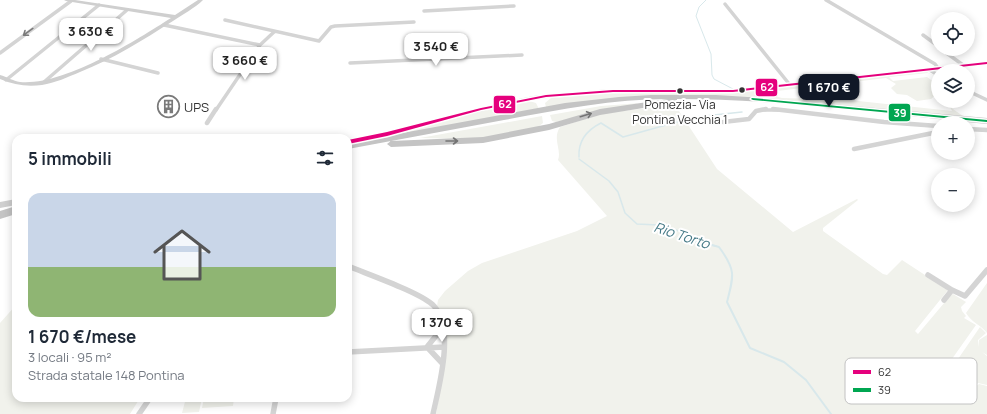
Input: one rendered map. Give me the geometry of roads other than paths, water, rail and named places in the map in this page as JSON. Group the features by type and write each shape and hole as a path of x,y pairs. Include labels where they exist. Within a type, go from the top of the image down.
{"highway":[{"path":"352,145 538,112 620,100 673,96 734,100 987,124"},
{"path":"620,100 734,100"},
{"path":"372,146 414,142 483,140 549,127 600,112 682,100"},
{"path":"745,101 987,121"},
{"path":"352,149 538,112"},
{"path":"0,209 12,207"},
{"path":"0,214 12,211"}],"street":[{"path":"0,77 22,84 44,82 67,76 164,25 200,0"},
{"path":"826,0 935,64"},
{"path":"0,53 72,1 176,17"},
{"path":"725,4 790,85"},
{"path":"6,80 99,5"},
{"path":"424,12 514,6"},
{"path":"44,82 127,10"},
{"path":"225,20 274,32 320,40 331,27 335,26 414,22"},
{"path":"164,25 260,45"},
{"path":"207,122 260,45 274,32"},
{"path":"923,35 931,41"},
{"path":"350,63 522,55"},
{"path":"951,56 962,64"},
{"path":"101,59 158,73"},
{"path":"975,64 987,63"},
{"path":"352,141 387,134 481,109 539,97 613,91 726,91 931,69"},
{"path":"975,94 987,100"},
{"path":"723,122 749,119 756,111 769,109 884,122 931,125"},
{"path":"975,129 987,130"},
{"path":"854,149 931,133"},
{"path":"0,205 12,203"},
{"path":"352,268 430,303 437,310 443,327 444,347 433,414"},
{"path":"928,274 952,290 965,296 987,270"},
{"path":"944,300 952,290"},
{"path":"427,348 443,327"},
{"path":"352,352 444,347"},
{"path":"427,348 442,363"},
{"path":"139,414 147,402"},
{"path":"273,414 275,402"}],"waterway":[{"name":"Rio Torto","path":"706,0 699,7 696,16 711,54 712,75 714,79 733,89"},
{"name":"Rio Torto","path":"579,157 580,146 584,137 601,123 623,137 695,117 742,112"},
{"name":"Rio Torto","path":"579,159 609,181 618,192 625,213 637,224 658,225 679,231 692,241 714,246"},
{"name":"Rio Torto","path":"714,246 719,247 731,267 732,279 727,302 750,348 784,362 806,380 831,414"}],"place":[{"name":"Pomezia- Via Pontina Vecchia 1","path":"680,91"},
{"name":"UPS","path":"168,107"}]}
